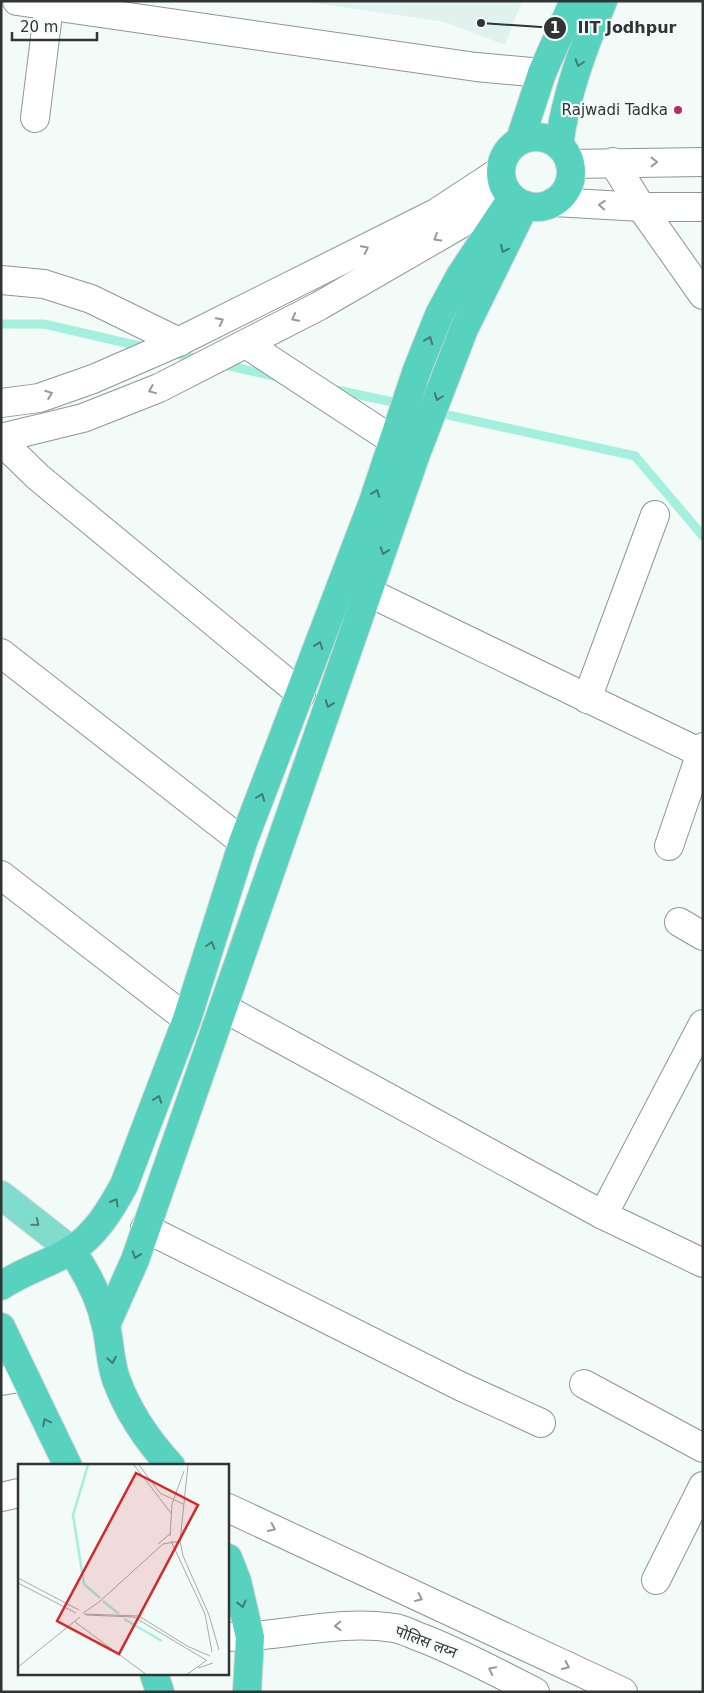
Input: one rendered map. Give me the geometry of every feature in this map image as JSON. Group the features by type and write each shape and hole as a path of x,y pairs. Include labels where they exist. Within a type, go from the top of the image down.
{"highway":[{"path":"520,140 542,74 574,1"},
{"path":"510,191 540,207 554,202 567,186 570,179 564,154 564,109 582,51 603,1"},
{"path":"106,1324 135,1260 283,834 370,593 416,454 464,329 510,191 503,159 510,148 520,140 533,137 547,138 564,154"},
{"path":"1,1286 32,1268 71,1250 101,1222 112,1208 124,1185 187,1019 243,842 301,694 394,441 417,370 439,315 510,191"},
{"path":"71,1250 95,1290 106,1324 115,1377 131,1414 151,1444 169,1464"},
{"path":"2,1331 13,1379 67,1464"},
{"path":"229,1561 237,1581 239,1637 247,1692"},
{"path":"155,1676 160,1692"}],"main road":[{"path":"1,1195 71,1250"}],"street":[{"path":"17,1 476,67 542,74"},
{"path":"35,118 49,6"},
{"path":"564,154 613,162 703,162"},
{"path":"613,162 641,207 703,295"},
{"path":"1,403 39,398 93,379 178,343 436,213 510,191"},
{"path":"1,440 83,418 158,388 319,306 460,226 510,191"},
{"path":"554,202 641,207 703,207"},
{"path":"1,280 44,284 91,299 178,343"},
{"path":"236,349 394,441"},
{"path":"1,440 38,476 301,694"},
{"path":"587,699 655,515"},
{"path":"370,593 587,699 702,751 669,846"},
{"path":"1,653 243,842"},
{"path":"1,876 187,1019"},
{"path":"679,922 703,936"},
{"path":"224,1008 603,1215 703,1263"},
{"path":"603,1215 703,1024"},
{"path":"145,1228 460,1386 540,1423"},
{"path":"584,1384 703,1448"},
{"path":"656,1580 703,1486"},
{"path":"1,1497 18,1492"},
{"path":"229,1508 623,1692"},
{"name":"पोलिस लय्न","path":"239,1637 325,1627 360,1625 395,1628 449,1649 535,1692"}],"shaded area":[{"path":"301,1 522,1 505,45 445,22"}],"waterway":[{"path":"1,324 44,324 148,348"},
{"path":"171,353 200,359"},
{"path":"220,364 278,377"},
{"path":"332,389 402,404"},
{"path":"434,412 635,456 703,536"}],"place":[{"name":"IIT Jodhpur","path":"481,23"},
{"name":"Rajwadi Tadka","path":"678,110"}]}
